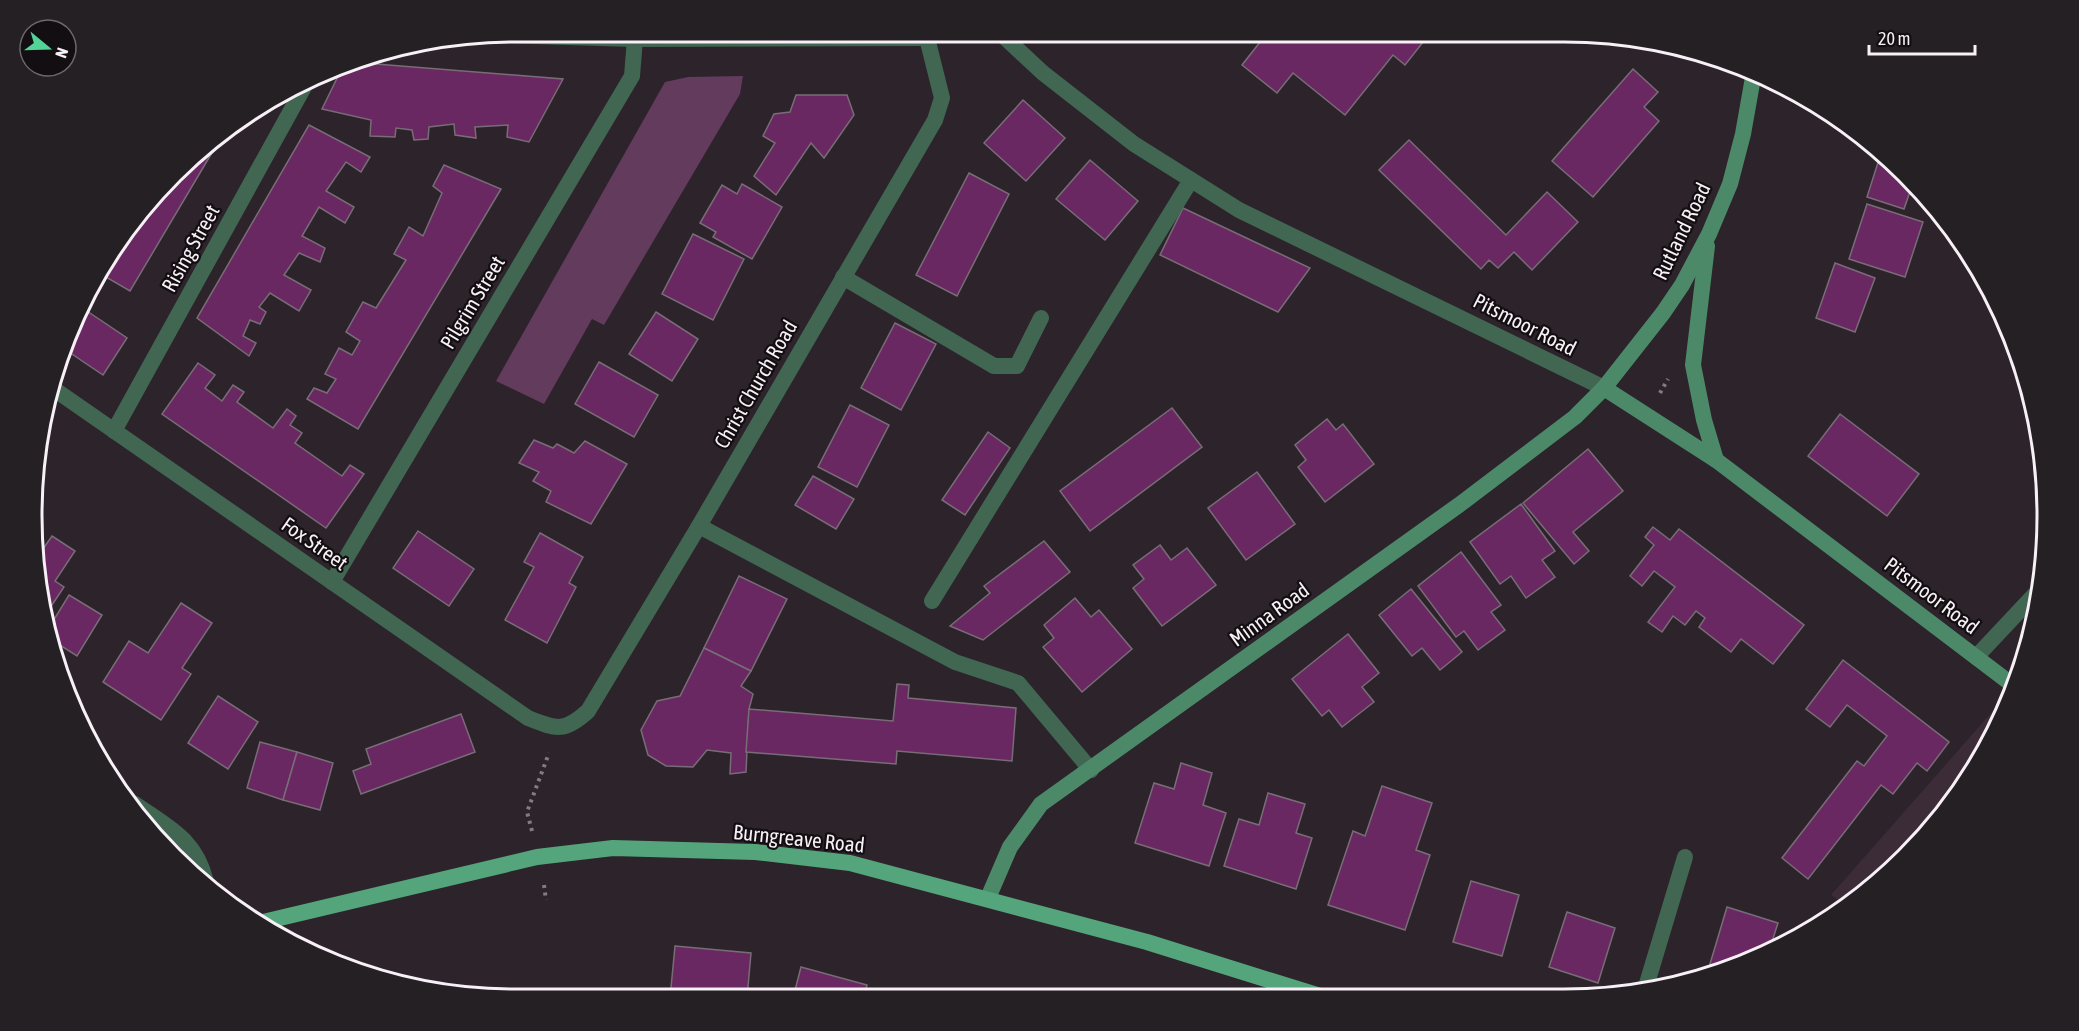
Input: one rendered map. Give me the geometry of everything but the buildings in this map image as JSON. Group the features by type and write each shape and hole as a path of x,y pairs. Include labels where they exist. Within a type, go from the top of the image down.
{"main road":[{"name":"Rutland Road","path":"1604,388 1657,322 1682,285 1709,234 1730,184 1743,134 1752,81"},
{"path":"1709,234 1693,365 1704,420 1716,460"},
{"name":"Pitsmoor Road","path":"1604,388 1716,460 2007,681"},
{"name":"Minna Road","path":"988,898 1010,847 1041,804 1536,448 1575,417 1604,388"},
{"name":"Burngreave Road","path":"270,920 516,860 613,849 754,852 850,863 1147,942 1298,989"}],"street":[{"name":"Pilgrim Street","path":"332,582 632,76 635,42"},
{"name":"Christ Church Road","path":"558,729 574,725 588,711 699,526 935,120 942,98 933,42"},
{"name":"Pitsmoor Road","path":"1010,42 1043,73 1134,144 1239,210 1604,388"},
{"name":"Rising Street","path":"114,431 300,94"},
{"path":"932,601 1191,180"},
{"path":"843,277 994,366 1017,366 1041,318"},
{"name":"Fox Street","path":"58,392 528,718 558,729"},
{"path":"699,526 955,662 1018,682 1091,770"},
{"path":"1976,657 2029,600"},
{"path":"147,812 183,837 195,850 202,870"},
{"path":"1648,981 1685,857"}],"path":[{"path":"1645,414 1669,375"},
{"path":"532,832 527,812 558,729"},
{"path":"543,885 546,900"}],"shaded area":[{"path":"743,76 740,94 604,325 592,319 544,404 496,381 665,82 688,77"},
{"path":"1996,707 1974,752 1957,779 1919,828 1876,871 1852,891 1839,900 1831,895"}]}
